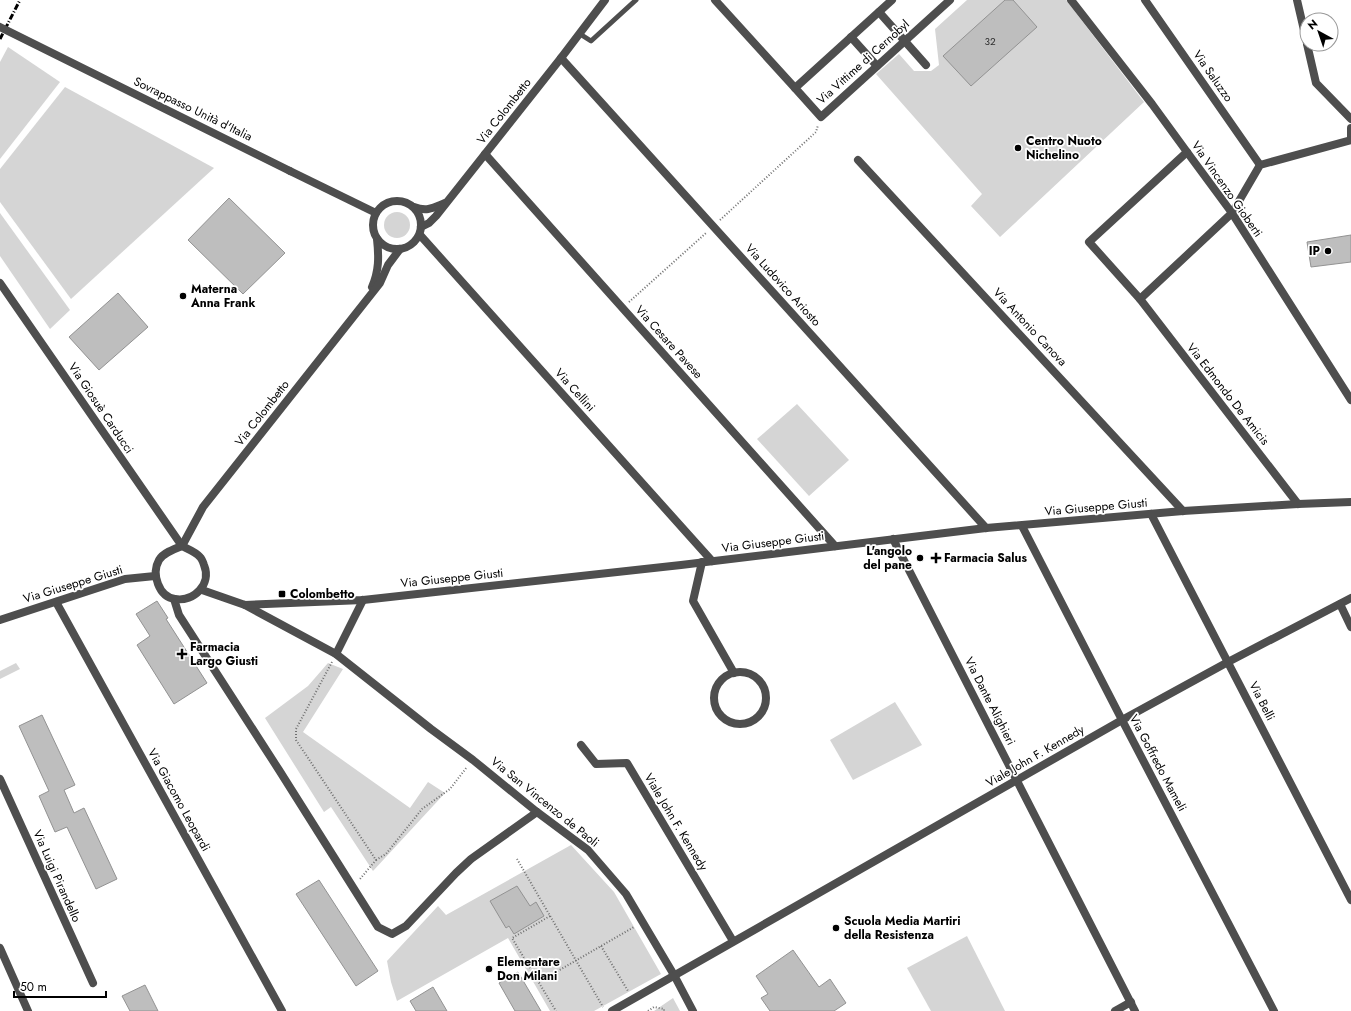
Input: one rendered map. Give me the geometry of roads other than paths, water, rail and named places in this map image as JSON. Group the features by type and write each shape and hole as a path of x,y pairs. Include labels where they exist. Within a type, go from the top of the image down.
{"street":[{"name":"Via Colombetto","path":"182,546 203,507 380,283 388,265 400,249 412,245 420,231 446,203 580,34 605,0"},
{"name":"Via Vittime di Cernobyl","path":"715,0 821,117 950,0"},
{"path":"795,88 892,0"},
{"name":"Via Vincenzo Gioberti","path":"1071,0 1152,104 1232,213 1351,400"},
{"name":"Via Saluzzo","path":"1145,0 1260,165"},
{"path":"1298,0 1301,12"},
{"path":"878,12 926,65"},
{"name":"Sovrappasso Unità d'Italia","path":"0,28 376,213"},
{"path":"851,37 877,66"},
{"path":"1309,52 1316,83 1351,119"},
{"name":"Via Ludovico Ariosto","path":"561,58 986,528"},
{"path":"1140,300 1232,213 1260,165 1351,139 1351,128"},
{"name":"Via Edmondo De Amicis","path":"1187,152 1089,242 1140,300 1298,504"},
{"name":"Via Cesare Pavese","path":"485,154 835,546"},
{"name":"Via Antonio Canova","path":"858,160 1183,511"},
{"path":"376,213 390,201 403,201 423,210 446,203"},
{"path":"414,207 421,220 420,231"},
{"name":"Via Colombetto","path":"367,299 376,278 379,260 377,240 374,235 372,224 376,213"},
{"name":"Via Cellini","path":"420,231 712,561"},
{"path":"377,240 390,248 400,249"},
{"name":"Via Giosuè Carducci","path":"0,283 182,546"},
{"name":"Via Giuseppe Giusti","path":"202,590 245,605 363,600 712,561 986,528 1183,511 1351,502"},
{"name":"Via Belli","path":"1151,514 1351,900"},
{"name":"Via Goffredo Mameli","path":"1022,526 1274,1011"},
{"name":"Via Dante Alighieri","path":"893,539 1135,1011"},
{"path":"182,546 201,557 207,571 202,590 189,599 174,599 160,591 155,576 159,560 171,550 182,546"},
{"path":"702,562 693,601 734,673"},
{"name":"Via Giuseppe Giusti","path":"0,620 125,579 155,576"},
{"name":"Viale John F. Kennedy","path":"612,1011 1122,720 1228,662 1351,598"},
{"path":"174,599 178,615 279,770 378,927 392,934 406,926 471,859 537,812"},
{"path":"336,654 363,600"},
{"name":"Via Giacomo Leopardi","path":"56,602 282,1011"},
{"path":"1340,604 1351,627"},
{"name":"Via San Vincenzo de Paoli","path":"245,605 336,654 473,760 537,812 588,850 626,894 674,975 693,1011"},
{"path":"742,672 750,674 760,682 766,692 766,701 763,712 757,718 749,722 738,724 728,721 721,715 716,705 715,696 718,686 724,679 734,673 742,672"},
{"name":"Viale John F. Kennedy","path":"581,745 596,764 627,763 733,941"},
{"name":"Via Luigi Pirandello","path":"0,779 93,983"},
{"path":"0,948 28,1011"},
{"path":"1115,1011 1131,1002"}],"lane":[{"path":"580,34 591,41 636,0"}],"railway":[{"path":"0,39 20,0"}],"place":[{"name":"Centro Nuoto Nichelino","path":"1018,148"},
{"name":"IP","path":"1328,251"},
{"name":"Materna Anna Frank","path":"183,296"},
{"name":"L'angolo del pane","path":"920,558"},
{"name":"Farmacia Salus","path":"936,558"},
{"name":"Colombetto","path":"282,594"},
{"name":"Farmacia Largo Giusti","path":"182,654"},
{"name":"Scuola Media Martiri della Resistenza","path":"836,928"},
{"name":"Elementare Don Milani","path":"489,969"}]}
